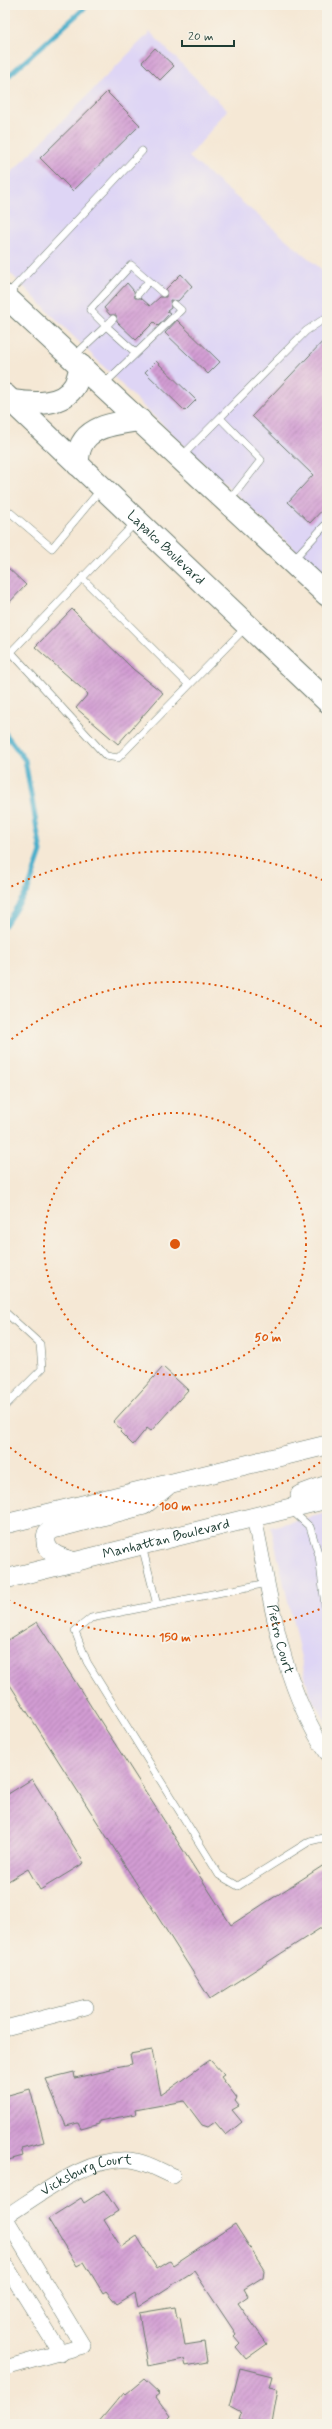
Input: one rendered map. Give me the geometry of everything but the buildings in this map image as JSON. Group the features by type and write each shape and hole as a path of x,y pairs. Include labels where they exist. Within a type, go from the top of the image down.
{"main road":[{"path":"5,296 292,562 326,590"},
{"path":"7,402 39,404 65,396 75,384 77,362"},
{"name":"Lapalco Boulevard","path":"7,402 78,465 327,701"},
{"path":"78,465 77,451 81,442 92,433 108,424 140,420"}],"street":[{"path":"5,1524 327,1445"},
{"path":"76,1562 59,1557 52,1553 47,1547 45,1540 47,1533 53,1529 144,1505 170,1483"},
{"path":"288,1508 302,1492 327,1485"},
{"name":"Manhattan Boulevard","path":"5,1579 327,1499"},
{"name":"Pietro Court","path":"254,1518 282,1651 291,1680 301,1707 327,1753"},
{"path":"5,2028 86,2007"},
{"name":"Vicksburg Court","path":"5,2217 81,2169 112,2161 136,2160 173,2176"},
{"path":"5,2217 83,2346 61,2354 5,2368"},
{"path":"5,2264 61,2354"}],"lane":[{"path":"5,296 142,151"},
{"path":"136,353 90,310 131,265 163,294"},
{"path":"138,294 149,281"},
{"path":"102,386 181,310 174,304"},
{"path":"180,458 306,331 327,317"},
{"path":"77,362 113,319"},
{"path":"220,418 261,460 228,502"},
{"path":"5,508 52,548 101,488"},
{"path":"137,521 11,652 106,756 118,758 247,625"},
{"path":"292,562 327,523"},
{"path":"82,578 189,685"},
{"path":"5,1312 40,1344 42,1369 5,1406"},
{"path":"288,1508 310,1527 319,1556 327,1622"},
{"path":"142,1546 157,1605"},
{"path":"319,1556 327,1554"},
{"path":"268,1583 92,1618 75,1631 87,1662 219,1874 238,1886 310,1841 327,1837"}],"shaded area":[{"path":"150,32 227,110 189,157 327,274 327,580 144,407 5,268 5,179"},
{"path":"327,1513 327,1723 309,1693 271,1527"}],"waterway":[{"path":"5,79 88,5"},
{"path":"5,733 25,760 41,852 28,890 5,925"}]}
